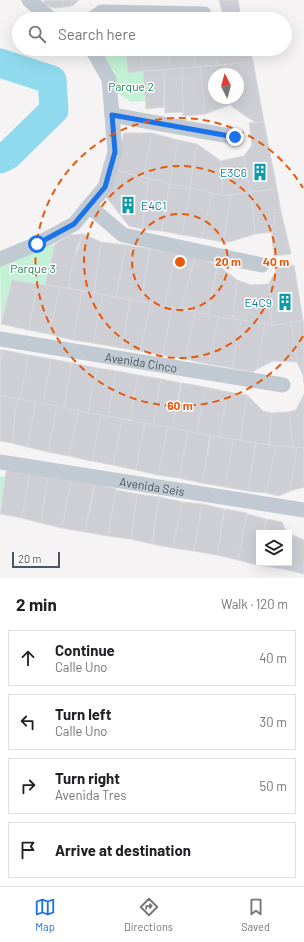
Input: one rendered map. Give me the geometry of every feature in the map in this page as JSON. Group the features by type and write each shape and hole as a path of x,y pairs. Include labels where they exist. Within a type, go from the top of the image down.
{"street":[{"path":"29,0 43,12"},
{"path":"0,259 37,244 74,224 105,187 115,152 109,79 96,56"},
{"path":"112,115 235,137"},
{"path":"89,206 123,235 262,265"},
{"name":"Avenida Cinco","path":"0,339 283,385"},
{"name":"Avenida Seis","path":"0,462 304,510"}],"green space":[{"name":"Parque 2","path":"103,56 127,56 128,73 143,71 145,101 131,102 119,94 115,72"},
{"name":"Parque 3","path":"55,244 45,285 12,281 1,324 0,266"},
{"path":"0,476 5,477 0,508"}],"building":[{"path":"44,0 72,0 72,6 55,8 44,5"},
{"path":"72,0 79,0 72,6"},
{"path":"219,0 238,0 240,12 222,12"},
{"path":"127,56 142,56 143,71 128,73"},
{"path":"142,56 169,56 170,69 143,71"},
{"path":"169,56 194,56 196,67 170,69"},
{"path":"194,56 216,56 217,65 196,67"},
{"path":"216,56 251,56 253,61 217,65"},
{"path":"253,61 264,122 256,123 230,105 244,104 244,68 225,68 225,65"},
{"path":"225,65 225,68 208,68 208,104 230,105 205,114 200,67"},
{"path":"200,67 205,114 183,116 182,68"},
{"path":"182,68 183,112 165,113 164,70"},
{"path":"164,70 164,107 146,109 143,71"},
{"name":"E3C6","path":"264,122 277,189 250,192 244,156 252,145 249,123"},
{"path":"124,133 152,133 143,177 114,170"},
{"path":"152,133 178,140 170,184 143,177"},
{"path":"178,140 197,144 190,188 170,184"},
{"path":"197,144 221,161 223,196 190,188"},
{"path":"244,156 250,192 223,196 221,161"},
{"name":"E4C1","path":"114,170 149,179 142,229 129,226 106,197"},
{"path":"149,179 170,184 162,231 142,229"},
{"path":"170,184 190,188 182,235 162,231"},
{"path":"190,188 212,193 202,238 182,235"},
{"path":"277,189 281,212 274,213 275,225 271,225 272,232 255,234 251,192"},
{"path":"251,192 255,234 229,242 223,242 231,195"},
{"path":"212,193 223,196 231,195 223,242 202,238"},
{"path":"281,212 291,254 274,256 271,225 275,225 274,213"},
{"path":"83,234 77,247 69,288 45,285 55,244 70,235"},
{"path":"83,234 101,242 94,293 69,288 71,270"},
{"path":"101,242 126,245 116,297 94,293"},
{"path":"126,245 150,249 141,302 116,297"},
{"path":"150,249 175,254 165,306 141,301"},
{"path":"175,254 195,257 181,309 165,306"},
{"path":"195,257 217,265 208,315 181,309"},
{"path":"218,265 237,280 233,319 208,315"},
{"name":"E4C9","path":"294,265 303,320 272,326 269,283 278,267"},
{"path":"12,280 37,284 29,330 1,324"},
{"path":"237,280 251,285 269,284 272,326 233,319"},
{"path":"37,284 60,287 49,334 29,330"},
{"path":"60,287 82,291 73,340 49,334"},
{"path":"82,291 103,295 93,343 73,340"},
{"path":"103,295 130,300 122,348 93,343"},
{"path":"130,300 151,303 140,351 122,348"},
{"path":"151,303 172,307 163,355 140,351"},
{"path":"172,307 195,312 185,359 163,355"},
{"path":"195,312 219,317 208,364 185,359"},
{"path":"219,317 241,320 232,368 208,364"},
{"path":"241,320 265,324 257,369 253,372 232,368"},
{"path":"303,320 304,383 303,375 297,362 291,322"},
{"path":"291,322 297,362 273,361 257,369 265,324 272,326"},
{"path":"0,350 3,350 0,365"},
{"path":"3,350 29,355 20,399 0,395 0,365"},
{"path":"29,355 51,359 43,404 20,399"},
{"path":"51,359 72,363 64,408 43,404"},
{"path":"72,363 97,368 88,413 64,408"},
{"path":"97,368 116,371 108,416 88,413"},
{"path":"116,371 138,375 130,420 108,416"},
{"path":"138,375 161,379 153,425 130,420"},
{"path":"161,379 181,383 172,428 153,425"},
{"path":"182,383 205,387 197,433 172,428"},
{"path":"205,387 228,392 219,437 197,433"},
{"path":"228,392 247,395 240,440 219,437"},
{"path":"304,394 304,447 293,448 289,412 296,410"},
{"path":"0,395 17,399 12,443 0,441"},
{"path":"247,395 263,411 272,413 269,445 240,440"},
{"path":"17,399 36,402 27,447 12,443"},
{"path":"36,402 57,406 48,452 27,447"},
{"path":"57,406 79,411 69,456 48,452"},
{"path":"79,411 101,415 92,461 69,456"},
{"path":"289,412 293,448 269,446 272,413"},
{"path":"101,415 122,419 113,465 92,461"},
{"path":"122,419 145,423 136,470 113,465"},
{"path":"145,423 168,427 158,475 136,470"},
{"path":"168,427 188,431 179,478 158,475"},
{"path":"188,431 210,436 202,483 179,478"},
{"path":"211,436 233,439 226,487 202,483"},
{"path":"233,439 256,443 248,491 226,487"},
{"path":"256,443 276,446 266,493 248,491"},
{"path":"276,446 297,448 290,491 279,496 266,493"},
{"path":"304,447 304,487 290,491 297,448"},
{"path":"14,469 30,472 22,518 0,514 6,471"},
{"path":"30,472 48,475 41,523 22,518"},
{"path":"48,475 71,480 62,528 41,523"},
{"path":"71,480 94,484 85,532 62,528"},
{"path":"95,484 116,489 108,536 85,532"},
{"path":"116,490 137,494 131,539 108,536"},
{"path":"137,494 159,497 152,544 131,539"},
{"path":"159,497 182,502 173,548 152,544"},
{"path":"182,502 202,504 194,551 173,548"},
{"path":"202,504 224,509 217,555 194,551"},
{"path":"225,509 247,513 238,560 217,555"},
{"path":"247,514 266,519 264,530 256,530 256,565 238,560"},
{"path":"267,519 282,522 286,530 265,530"},
{"path":"293,535 304,540 304,574 283,569 284,566 292,566"},
{"path":"264,566 284,566 283,569"}],"waterway":[{"path":"0,63 52,80 54,110 8,155 0,159"}],"place":[{"name":"E3C6","path":"260,172"},
{"name":"E4C1","path":"128,205"},
{"name":"E4C9","path":"285,302"}],"route":[{"path":"37,244 74,224 105,187 115,152 112,115 235,137"}]}
